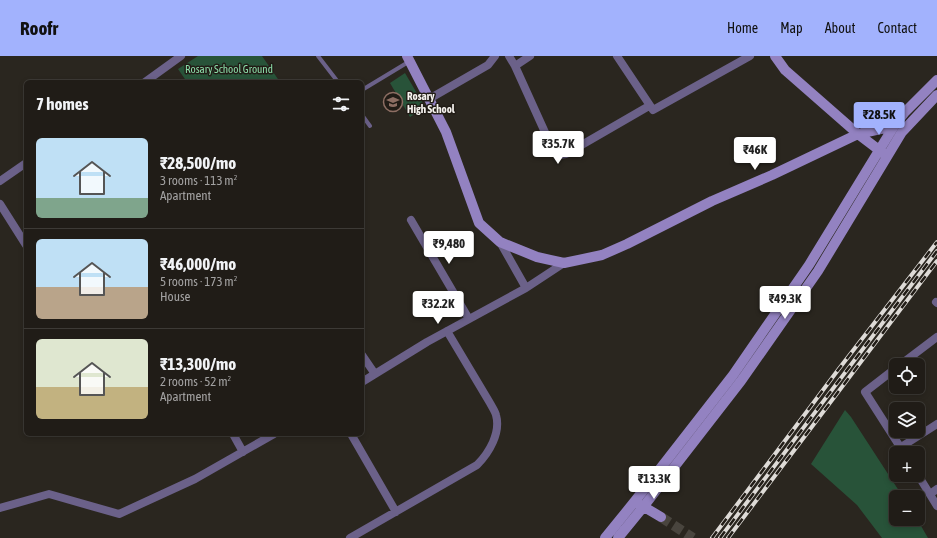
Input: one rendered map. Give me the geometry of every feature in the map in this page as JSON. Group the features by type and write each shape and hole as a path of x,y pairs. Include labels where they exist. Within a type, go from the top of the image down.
{"street":[{"path":"148,80 181,56"},
{"path":"429,99 488,65 495,56"},
{"path":"509,56 553,150 559,156 566,154 649,106"},
{"path":"515,66 530,56"},
{"path":"617,56 653,110 750,56"},
{"path":"775,56 785,70 858,134 883,153"},
{"path":"409,58 446,132 479,223 500,242 526,288"},
{"path":"883,153 894,126 905,112 937,80"},
{"path":"618,538 640,504 733,375 804,272 883,153 937,95"},
{"path":"364,381 446,331 526,288 564,263 602,255 712,201 772,175 858,134 894,126"},
{"path":"0,181 24,164"},
{"path":"0,204 24,242"},
{"path":"412,220 469,319"},
{"path":"500,242 537,257 564,263"},
{"path":"350,538 477,465 486,456 492,445 497,428 496,415 446,331"},
{"path":"909,358 937,337"},
{"path":"364,358 375,374"},
{"path":"889,374 866,392 900,446"},
{"path":"907,446 937,424"},
{"path":"234,436 243,452"},
{"path":"0,508 49,494 119,514 195,479 271,436"},
{"path":"352,436 396,512"},
{"path":"922,482 937,506"},
{"path":"930,494 937,489"},
{"path":"640,504 662,517"},
{"path":"605,538 640,504"}],"lane":[{"path":"318,56 336,80"},
{"path":"364,89 409,58"},
{"path":"364,118 370,126"}],"green space":[{"name":"Rosary School Ground","path":"198,56 262,56 279,80 186,80 178,69"},
{"path":"405,73 425,107 410,117 390,83"},
{"path":"845,410 889,475 889,482 893,482 898,490 889,490 889,526 921,526 928,538 882,538 857,505 811,464"}],"tunnel":[{"path":"661,517 693,538"}],"railway":[{"path":"712,538 838,370 937,242"},
{"path":"720,538 937,251"},
{"path":"728,538 937,261"}],"place":[{"name":"Rosary High School","path":"393,102"}]}
